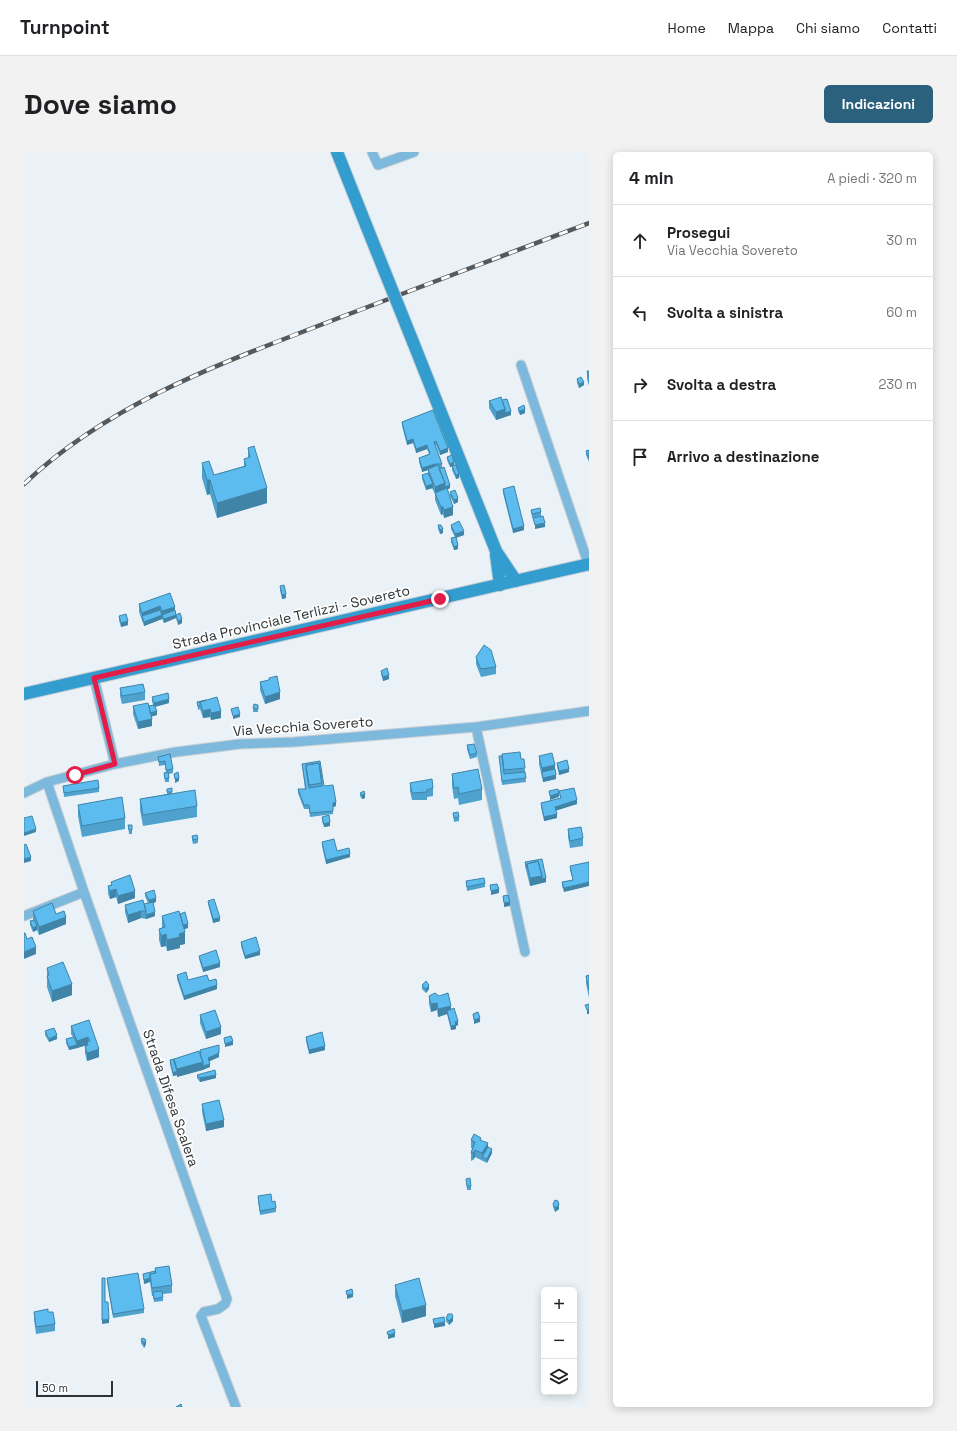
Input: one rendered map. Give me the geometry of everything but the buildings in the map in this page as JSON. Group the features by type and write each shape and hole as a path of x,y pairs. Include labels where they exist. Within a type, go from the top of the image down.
{"main road":[{"path":"337,152 496,552 516,581"},
{"path":"496,552 500,585"},
{"name":"Strada Provinciale Terlizzi - Sovereto","path":"24,694 589,565"}],"street":[{"path":"372,152 378,165 414,152"},
{"path":"521,365 589,565"},
{"path":"94,678 115,764"},
{"name":"Via Vecchia Sovereto","path":"24,793 47,782 115,764 176,752 240,744 294,742 476,727 589,711"},
{"path":"476,727 525,952"},
{"name":"Strada Difesa Scalera","path":"47,782 84,892 227,1299 226,1304 204,1312 201,1316 236,1407"},
{"path":"24,916 84,892"}],"railway":[{"path":"24,484 58,455 94,429 171,386 253,351 589,223"}],"route":[{"path":"75,775 115,764 94,678 440,599"}]}
